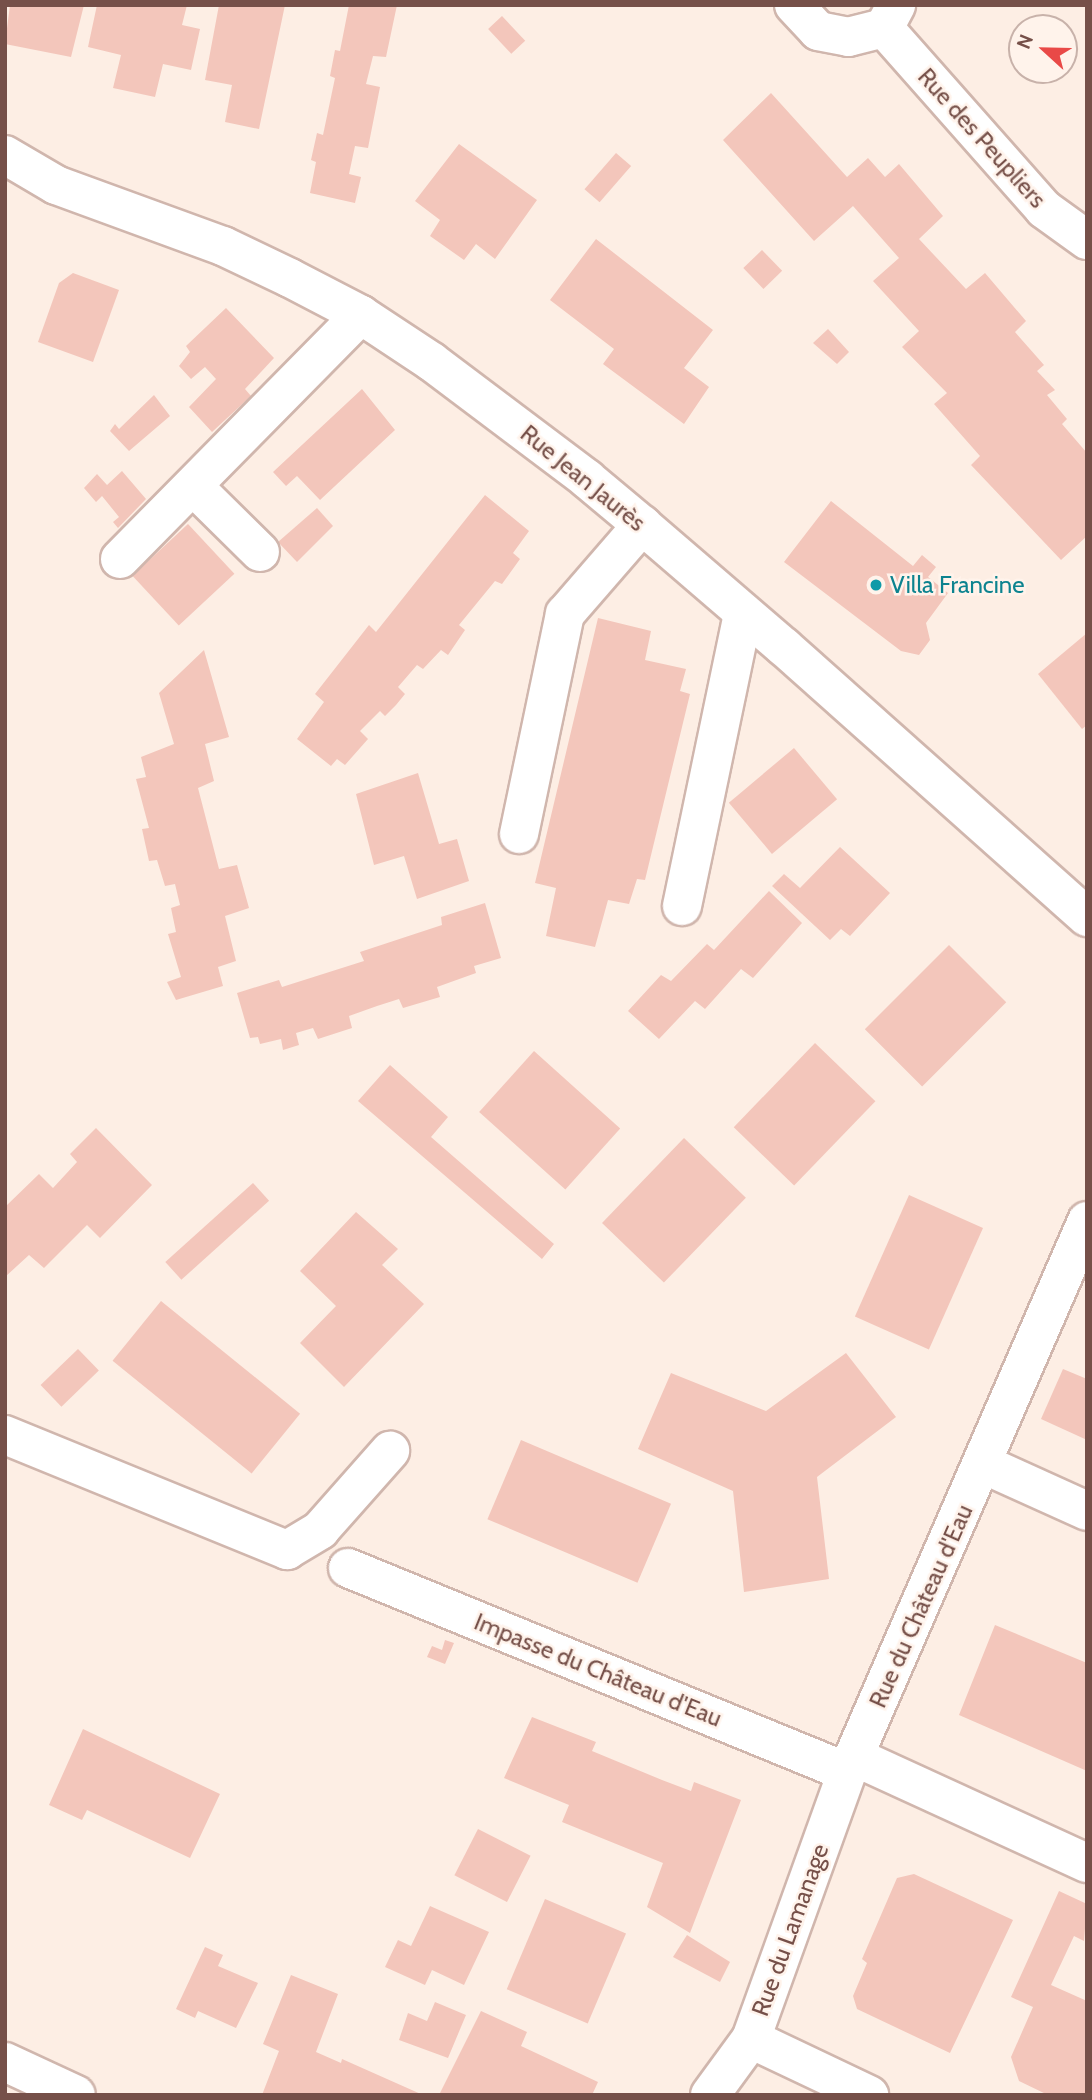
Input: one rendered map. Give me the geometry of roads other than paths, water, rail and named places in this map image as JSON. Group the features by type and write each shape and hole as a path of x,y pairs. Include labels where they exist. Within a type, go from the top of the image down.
{"street":[{"name":"Rue des Peupliers","path":"794,5 818,31 848,37 890,16 1044,209 1087,240"},
{"name":"Rue Jean Jaurès","path":"5,155 56,185 223,246 361,315 500,412 642,525 1087,917"},
{"path":"120,559 361,315"},
{"path":"193,486 260,552"},
{"path":"519,834 565,614 642,525"},
{"path":"682,906 743,613"},
{"name":"Rue du Château d'Eau","path":"851,1765 1087,1221"},
{"path":"5,1435 287,1550 320,1530 390,1451"},
{"path":"983,1464 1087,1511"},
{"name":"Impasse du Château d'Eau","path":"348,1568 851,1765"},
{"path":"851,1765 1087,1863"},
{"name":"Rue du Lamanage","path":"710,2095 751,2039 851,1765"},
{"path":"751,2039 869,2095"},
{"path":"5,2062 76,2095"}],"place":[{"name":"Villa Francine","path":"876,585"}]}
